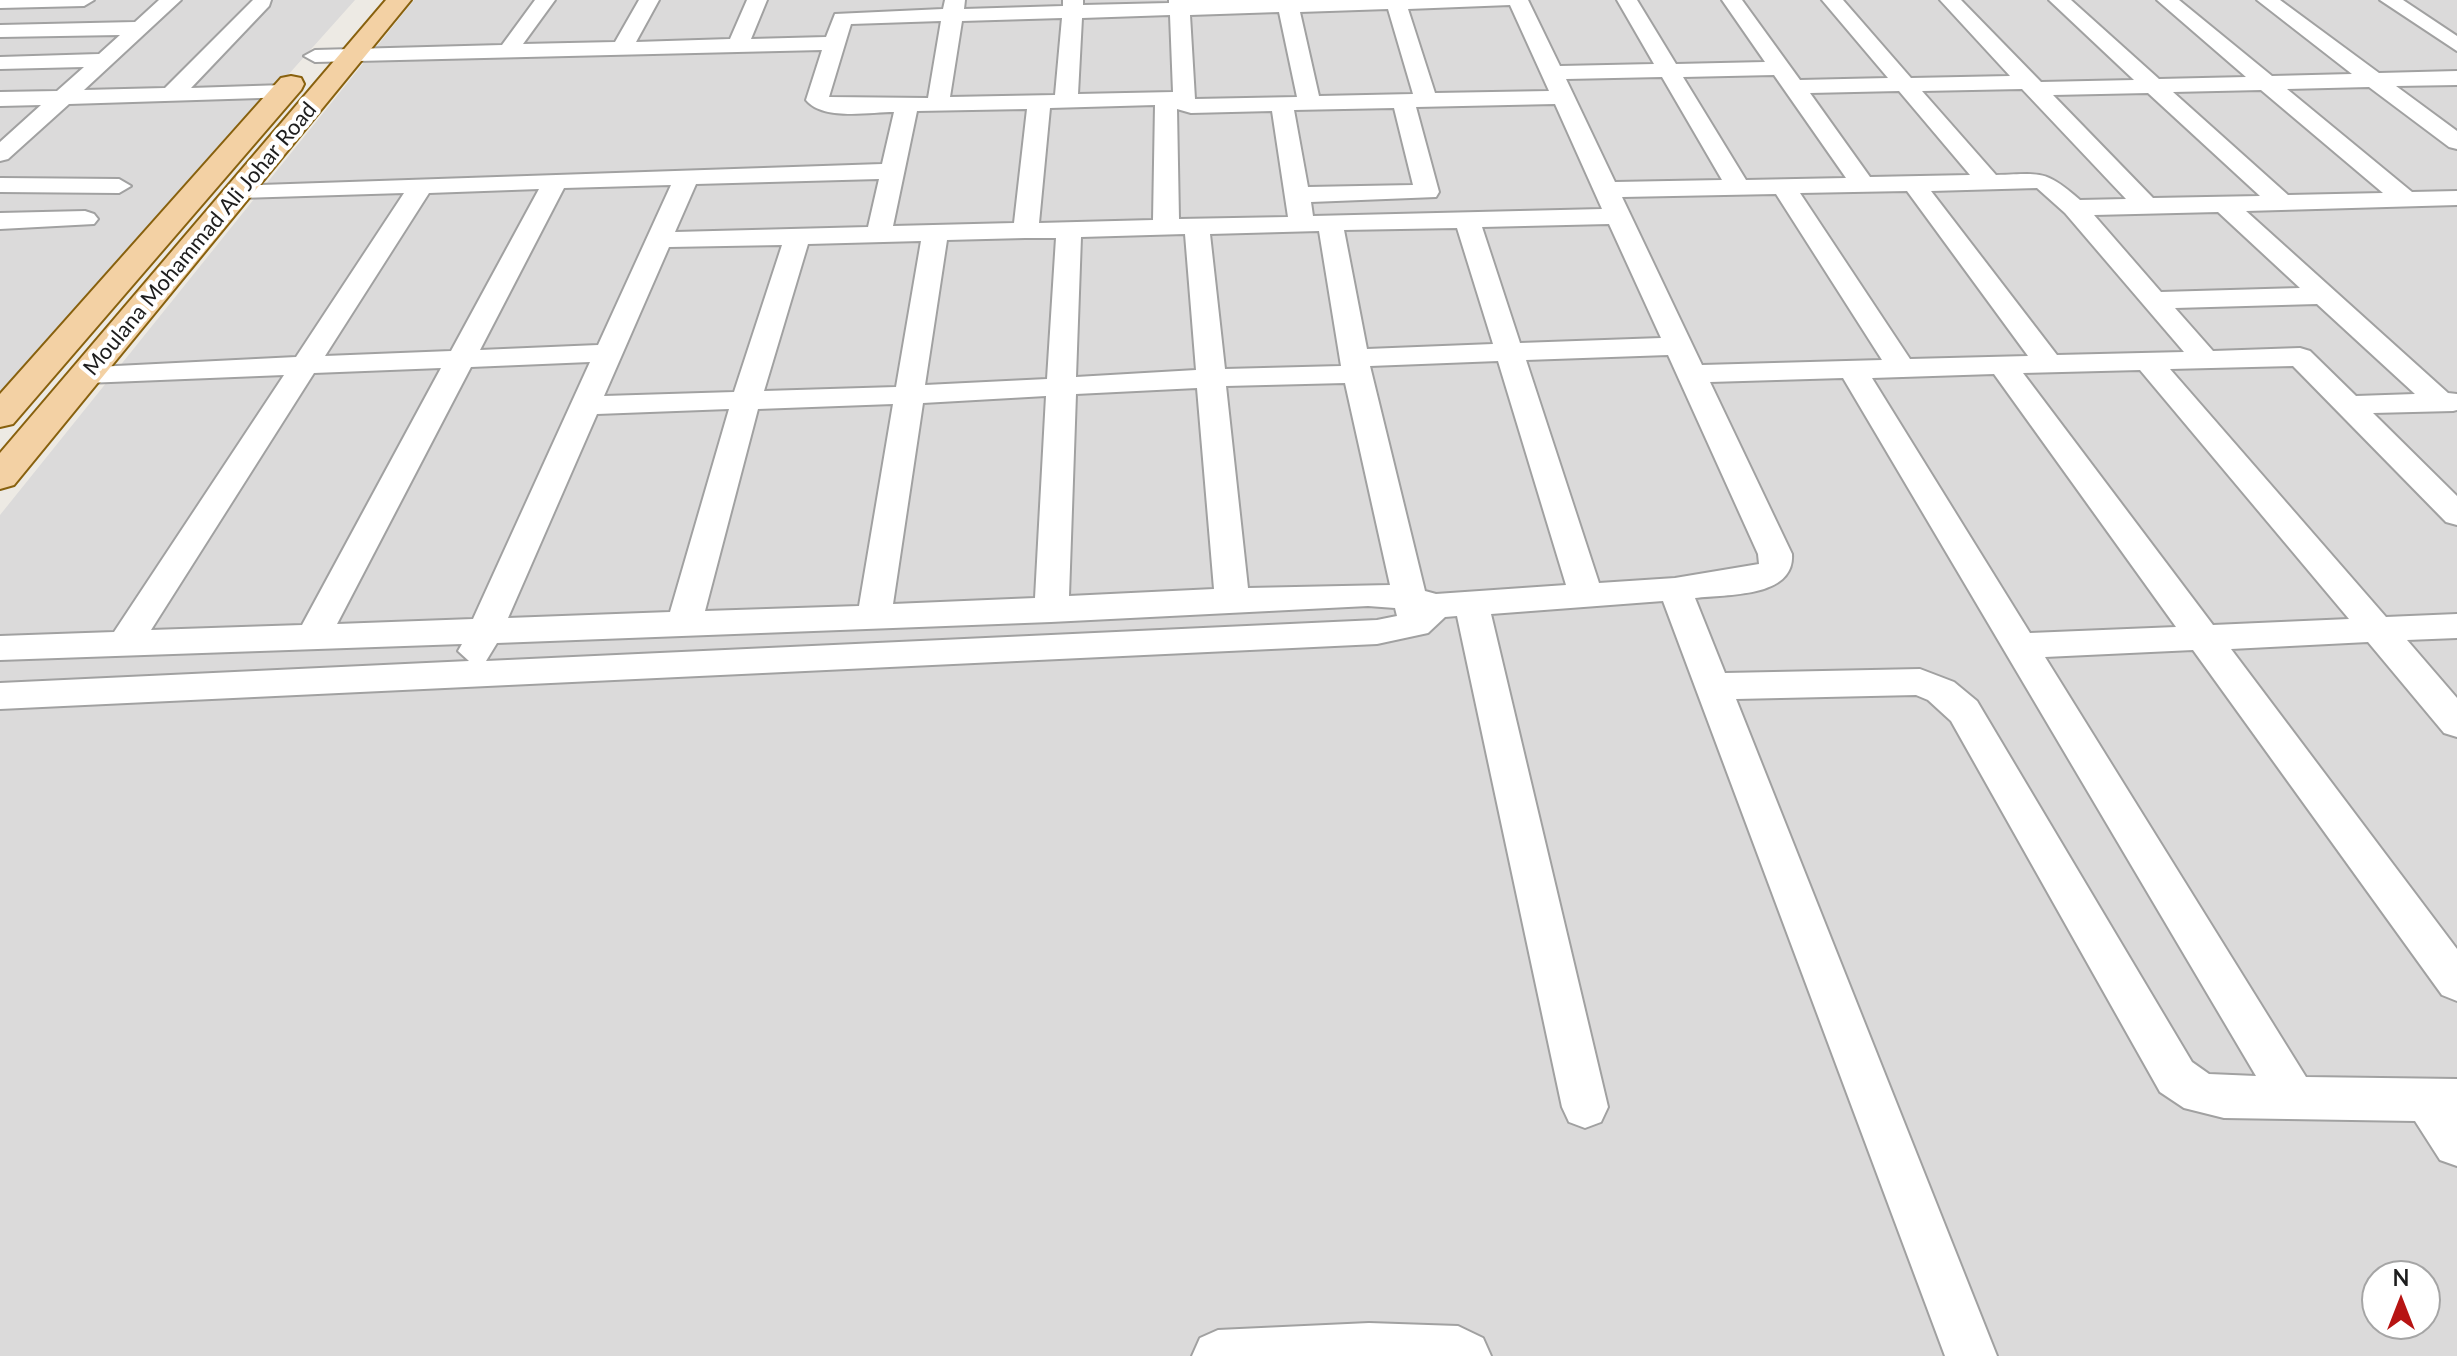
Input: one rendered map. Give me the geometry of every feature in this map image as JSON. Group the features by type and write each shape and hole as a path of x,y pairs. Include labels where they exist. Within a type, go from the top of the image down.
{"main road":[{"name":"Moulana Mohammad Ali Johar Road","path":"0,416 364,0"},
{"name":"Moulana Mohammad Ali Johar Road","path":"0,477 12,450 86,374 399,0"}],"street":[{"path":"0,2 84,0"},
{"path":"0,154 171,0"},
{"path":"508,51 545,0"},
{"path":"622,48 649,0"},
{"path":"738,45 757,0"},
{"path":"1508,0 846,9 817,100 833,106 1175,98 1191,106 1414,101 1669,71 1780,68"},
{"path":"0,648 874,617 1368,594 1433,608 1675,589 1761,578 1776,569 1775,554 1518,0"},
{"path":"1627,0 1738,187"},
{"path":"1732,0 1863,184"},
{"path":"1832,0 1988,181"},
{"path":"1950,0 2147,207"},
{"path":"2059,0 2282,203"},
{"path":"2167,0 2407,200"},
{"path":"2267,0 2457,142"},
{"path":"2390,0 2457,45"},
{"path":"171,95 262,2"},
{"path":"1297,195 1427,192 1396,2"},
{"path":"1287,3 1309,103"},
{"path":"1166,227 1180,4"},
{"path":"1066,101 1072,6"},
{"path":"938,105 954,8"},
{"path":"0,31 140,28"},
{"path":"315,56 835,43"},
{"path":"0,63 104,60"},
{"path":"1794,87 2153,86 2457,78"},
{"path":"0,99 284,92"},
{"path":"1026,231 1039,102"},
{"path":"1282,104 1297,195 1316,224 1356,366 1585,1107"},
{"path":"879,234 907,105"},
{"path":"240,191 895,171"},
{"path":"465,676 687,177"},
{"path":"659,240 1467,220 1738,187 2120,177"},
{"path":"2043,181 2074,208 2205,359"},
{"path":"312,638 555,182"},
{"path":"1913,183 2048,363"},
{"path":"0,185 119,186"},
{"path":"124,644 421,186"},
{"path":"1783,186 1901,368"},
{"path":"2074,208 2457,198"},
{"path":"2225,205 2324,296 2449,402"},
{"path":"0,221 85,219"},
{"path":"1467,220 1587,597"},
{"path":"1197,226 1232,602"},
{"path":"1051,610 1069,230"},
{"path":"874,617 935,233"},
{"path":"684,624 746,400 798,236"},
{"path":"2155,300 2324,296"},
{"path":"586,405 1060,387 1212,378 1509,352 1679,346"},
{"path":"86,374 609,353"},
{"path":"1691,374 2300,357 2457,515"},
{"path":"2147,360 2457,723"},
{"path":"2002,365 2457,982"},
{"path":"1852,369 2295,1100"},
{"path":"2351,405 2449,402"},
{"path":"1675,589 1971,1356"},
{"path":"0,696 1377,632 1433,608"},
{"path":"2020,646 2457,626"},
{"path":"1712,686 1920,682 1941,691 1964,711 2176,1077 2200,1093 2295,1100 2443,1100 2457,1144"},
{"path":"1218,1356 1369,1349 1458,1352 1465,1356"}],"shaded area":[{"path":"0,0 355,0 0,397"},
{"path":"414,0 2457,0 2457,1356 0,1356 0,515"}]}
